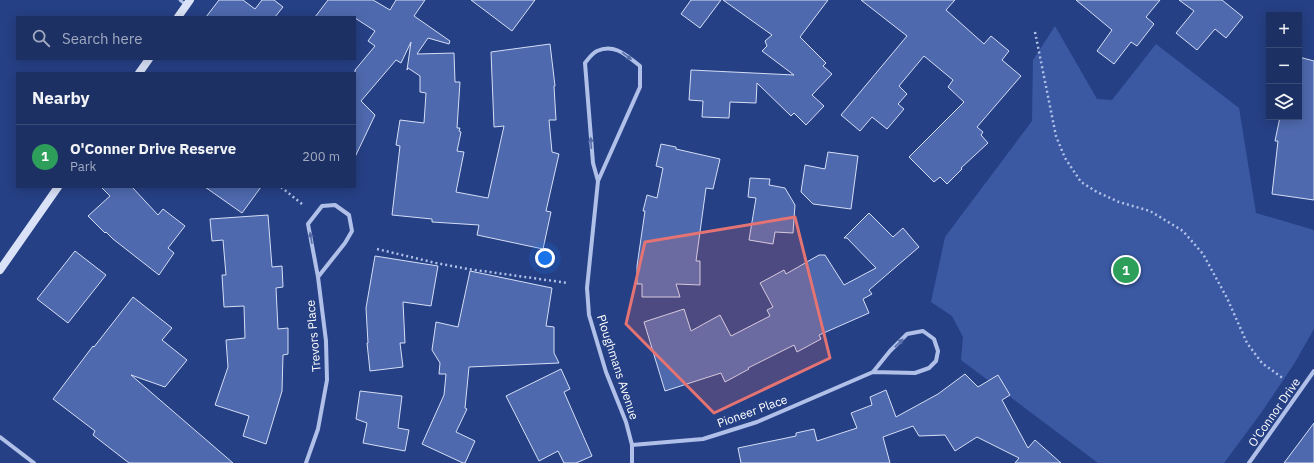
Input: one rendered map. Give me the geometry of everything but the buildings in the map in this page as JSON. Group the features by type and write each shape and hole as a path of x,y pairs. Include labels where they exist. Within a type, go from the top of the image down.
{"street":[{"path":"179,16 186,2"},
{"name":"Ploughmans Avenue","path":"598,181 593,163 585,63 596,51 618,49 640,66 640,87 598,181 587,288 589,315 606,372 626,422 632,445 632,463"},
{"path":"140,72 148,60"},
{"path":"0,270 57,188"},
{"name":"Trevors Place","path":"306,463 318,430 327,380 326,341 318,277 308,224 322,206 335,205 349,215 352,231 345,243 318,277"},
{"name":"Pioneer Place","path":"632,445 703,439 757,422 873,372 915,373 929,368 936,361 938,351 934,339 922,331 907,334 890,351 873,372"},
{"name":"O'Connor Drive","path":"1249,463 1314,371"},
{"path":"0,437 34,463"}],"path":[{"path":"1034,32 1056,136 1065,158 1081,182 1097,192 1119,202 1150,212 1183,230 1203,254 1227,298 1247,343 1262,363 1284,379"},
{"path":"282,188 302,204"},
{"path":"377,249 436,264 568,283"}],"highlighted area":[{"path":"795,217 830,358 714,413 626,324 645,242"}],"shaded area":[{"path":"1055,26 1097,99 1112,100 1156,44 1239,108 1256,213 1314,230 1314,329 1294,364 1261,413 1224,463 1098,463 961,360 963,337 952,316 931,302 945,237 1032,121 1033,60"}],"place":[{"name":"O'Conner Drive Reserve","path":"1126,270"}]}
